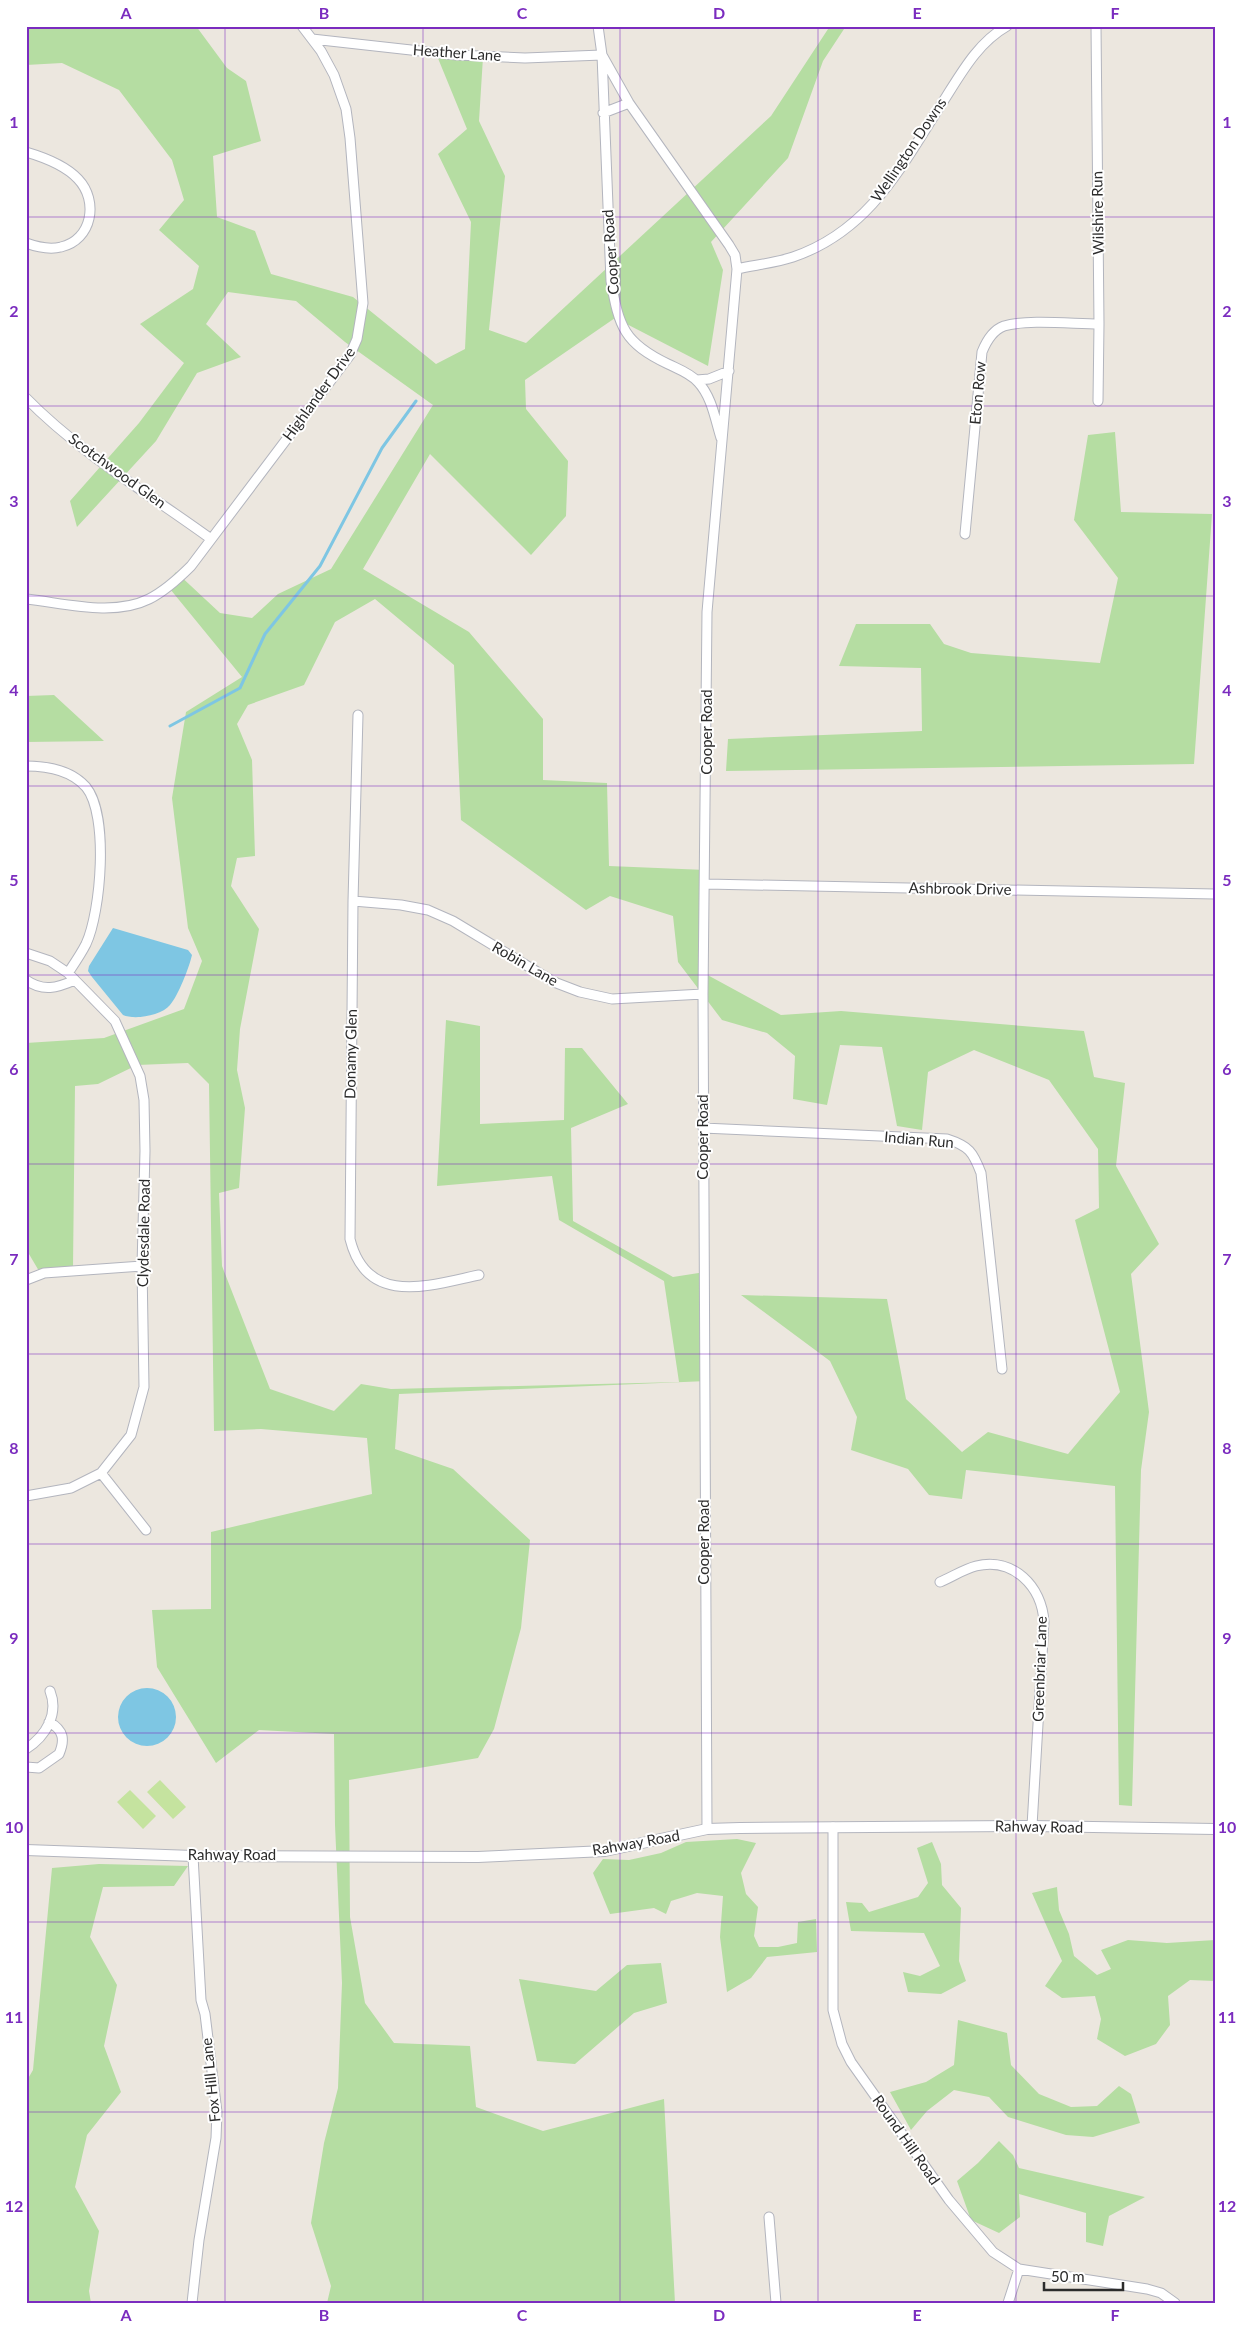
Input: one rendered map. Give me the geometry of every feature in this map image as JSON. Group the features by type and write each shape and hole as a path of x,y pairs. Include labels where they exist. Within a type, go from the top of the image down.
{"street":[{"name":"Highlander Drive","path":"26,599 97,607 124,606 148,600 172,585 191,566 350,354 361,324 363,303 346,108 334,75 302,26"},
{"name":"Cooper Road","path":"598,26 602,55 611,281 620,323 633,343 646,354 690,374 697,380 712,405 723,445"},
{"name":"Wellington Downs","path":"737,269 797,256 830,241 850,227 885,192 966,65 984,42 1007,26"},
{"name":"Wilshire Run","path":"1096,26 1098,401"},
{"name":"Heather Lane","path":"312,39 456,55 525,58 602,55"},
{"name":"Cooper Road","path":"602,55 628,103 729,245 734,255 737,269 707,612 706,884 703,994 707,1829"},
{"path":"603,113 628,103"},
{"path":"26,152 55,164 78,178 87,194 90,213 85,230 71,243 53,248 26,243"},
{"name":"Eton Row","path":"965,534 982,352 987,340 1003,326 1099,324"},
{"path":"697,380 709,379 729,371"},
{"name":"Scotchwood Glen","path":"26,398 81,446 211,539"},
{"name":"Donamy Glen","path":"358,715 353,901 349,1226 352,1245 364,1268 391,1285 410,1288 480,1275"},
{"path":"26,766 62,770 80,781 95,804 101,848 98,902 87,943 72,977 48,989 35,986 26,980"},
{"name":"Ashbrook Drive","path":"706,884 1215,894"},
{"name":"Robin Lane","path":"353,901 401,905 428,910 453,921 554,982 580,992 612,1000 703,994"},
{"name":"Clydesdale Road","path":"26,953 50,961 72,977 115,1021 140,1076 144,1100 145,1151 142,1266 144,1386 131,1435 101,1473 71,1488 26,1496"},
{"name":"Indian Run","path":"703,1128 947,1139 963,1144 974,1154 981,1173 1002,1369"},
{"path":"26,1280 44,1273 142,1266"},
{"path":"101,1473 146,1530"},
{"name":"Greenbriar Lane","path":"940,1582 975,1566 997,1565 1019,1573 1028,1580 1040,1599 1044,1622 1032,1826"},
{"path":"26,1749 38,1740 49,1722 53,1712 54,1701 50,1691"},
{"path":"26,1767 39,1768 59,1754 63,1738 61,1731 49,1722"},
{"name":"Rahway Road","path":"26,1850 193,1856 478,1857 606,1851 707,1829 1032,1826 1215,1829"},
{"name":"Round Hill Road","path":"833,1827 833,2010 842,2044 851,2062 969,2226 993,2252 1019,2269 1147,2289 1161,2293 1175,2303"},
{"name":"Fox Hill Lane","path":"192,2303 199,2240 216,2138 217,2112 201,2000 193,1856"},
{"path":"769,2217 776,2303"},
{"path":"1008,2303 1019,2269"}],"green space":[{"path":"26,26 196,26 227,68 246,81 261,141 213,156 217,217 255,231 271,274 353,297 436,364 465,349 471,222 438,154 467,129 435,51 483,57 479,121 505,176 489,330 526,343 771,116 830,26 846,26 823,61 788,158 711,242 723,270 708,366 615,318 525,380 526,409 568,461 566,516 531,555 430,454 363,569 469,632 543,719 543,780 607,783 609,866 706,870 702,972 781,1015 841,1011 1084,1031 1094,1077 1125,1083 1116,1166 1159,1244 1131,1274 1149,1412 1141,1470 1132,1806 1119,1805 1115,1486 966,1470 962,1499 929,1495 908,1469 851,1450 857,1417 830,1361 741,1295 887,1299 906,1399 962,1452 988,1432 1068,1454 1120,1392 1075,1220 1099,1208 1098,1149 1049,1080 974,1050 928,1072 922,1130 897,1126 882,1047 840,1045 827,1105 793,1099 795,1056 767,1033 722,1020 678,962 673,916 610,896 586,910 461,820 454,665 375,599 335,622 304,685 248,705 237,724 252,760 255,856 237,858 231,886 259,929 240,1029 237,1070 245,1108 239,1188 219,1193 222,1266 270,1389 334,1411 361,1384 391,1389 679,1382 664,1281 559,1220 552,1176 437,1186 446,1020 480,1026 480,1124 564,1120 565,1048 582,1048 628,1104 571,1128 573,1221 673,1277 705,1272 707,1381 399,1394 395,1449 453,1469 530,1540 521,1628 494,1729 478,1758 349,1780 350,1917 365,2003 394,2043 470,2046 476,2107 543,2131 664,2099 675,2303 327,2303 331,2286 311,2223 324,2143 338,2088 342,1983 335,1825 334,1734 259,1730 216,1763 157,1667 152,1610 211,1609 211,1532 372,1494 367,1438 261,1429 214,1431 209,1084 188,1063 137,1065 98,1084 75,1086 73,1267 39,1271 26,1249 26,1043 104,1038 184,1009 202,961 188,928 172,798 186,712 242,677 166,584 176,572 220,613 252,618 278,594 331,569 433,405 345,342 296,301 228,292 206,324 241,357 197,373 156,441 77,527 70,501 139,423 184,363 140,324 193,289 199,266 159,230 184,200 172,160 119,90 62,63 26,65"},
{"path":"1115,432 1121,512 1212,514 1194,764 726,771 728,739 922,731 921,668 839,666 856,624 930,624 944,644 971,653 1100,663 1118,578 1074,520 1088,435"},
{"path":"54,695 104,741 26,742 26,696"},
{"path":"160,1780 186,1807 173,1819 147,1792"},
{"path":"130,1790 156,1816 143,1829 117,1802"},
{"path":"737,1839 756,1843 741,1873 746,1894 758,1907 754,1936 759,1947 778,1947 797,1943 798,1922 816,1919 817,1952 767,1957 751,1978 727,1992 720,1937 723,1896 697,1893 671,1901 666,1914 654,1908 610,1914 593,1873 603,1859 629,1860 661,1853 686,1842"},
{"path":"932,1842 941,1864 942,1885 961,1908 959,1961 966,1981 941,1994 908,1992 903,1972 920,1976 940,1966 924,1933 851,1931 846,1902 862,1903 869,1912 918,1897 928,1883 917,1848"},
{"path":"99,1864 188,1866 174,1886 103,1887 90,1937 117,1985 104,2046 121,2092 87,2135 75,2187 99,2231 89,2291 91,2303 26,2303 26,2082 33,2070 52,1868"},
{"path":"1057,1887 1059,1910 1069,1934 1074,1956 1097,1975 1111,1969 1101,1950 1128,1940 1167,1943 1215,1940 1215,1981 1190,1980 1168,1996 1170,2025 1156,2044 1125,2056 1097,2039 1101,2019 1095,1996 1062,1998 1045,1986 1062,1961 1032,1893"},
{"path":"661,1963 667,2003 634,2013 575,2064 537,2061 519,1979 596,1991 627,1965"},
{"path":"958,2020 1007,2033 1011,2065 1039,2094 1071,2107 1097,2106 1119,2086 1131,2094 1140,2123 1093,2137 1066,2135 1008,2117 989,2097 954,2090 927,2111 911,2130 890,2092 926,2082 954,2065"},
{"path":"999,2141 1013,2155 1019,2168 1145,2197 1109,2216 1103,2246 1086,2242 1086,2213 1019,2194 1020,2217 999,2233 971,2220 957,2181"}],"water":[{"path":"113,928 188,950 192,955 180,989 166,1009 147,1016 134,1017 123,1015 88,971 89,966"},
{"path":"141,1688 153,1688 168,1696 176,1711 176,1723 168,1738 153,1746 141,1746 126,1738 118,1723 118,1711 126,1696"}],"waterway":[{"path":"170,726 240,688 265,634 320,566 382,448 416,401"}]}
